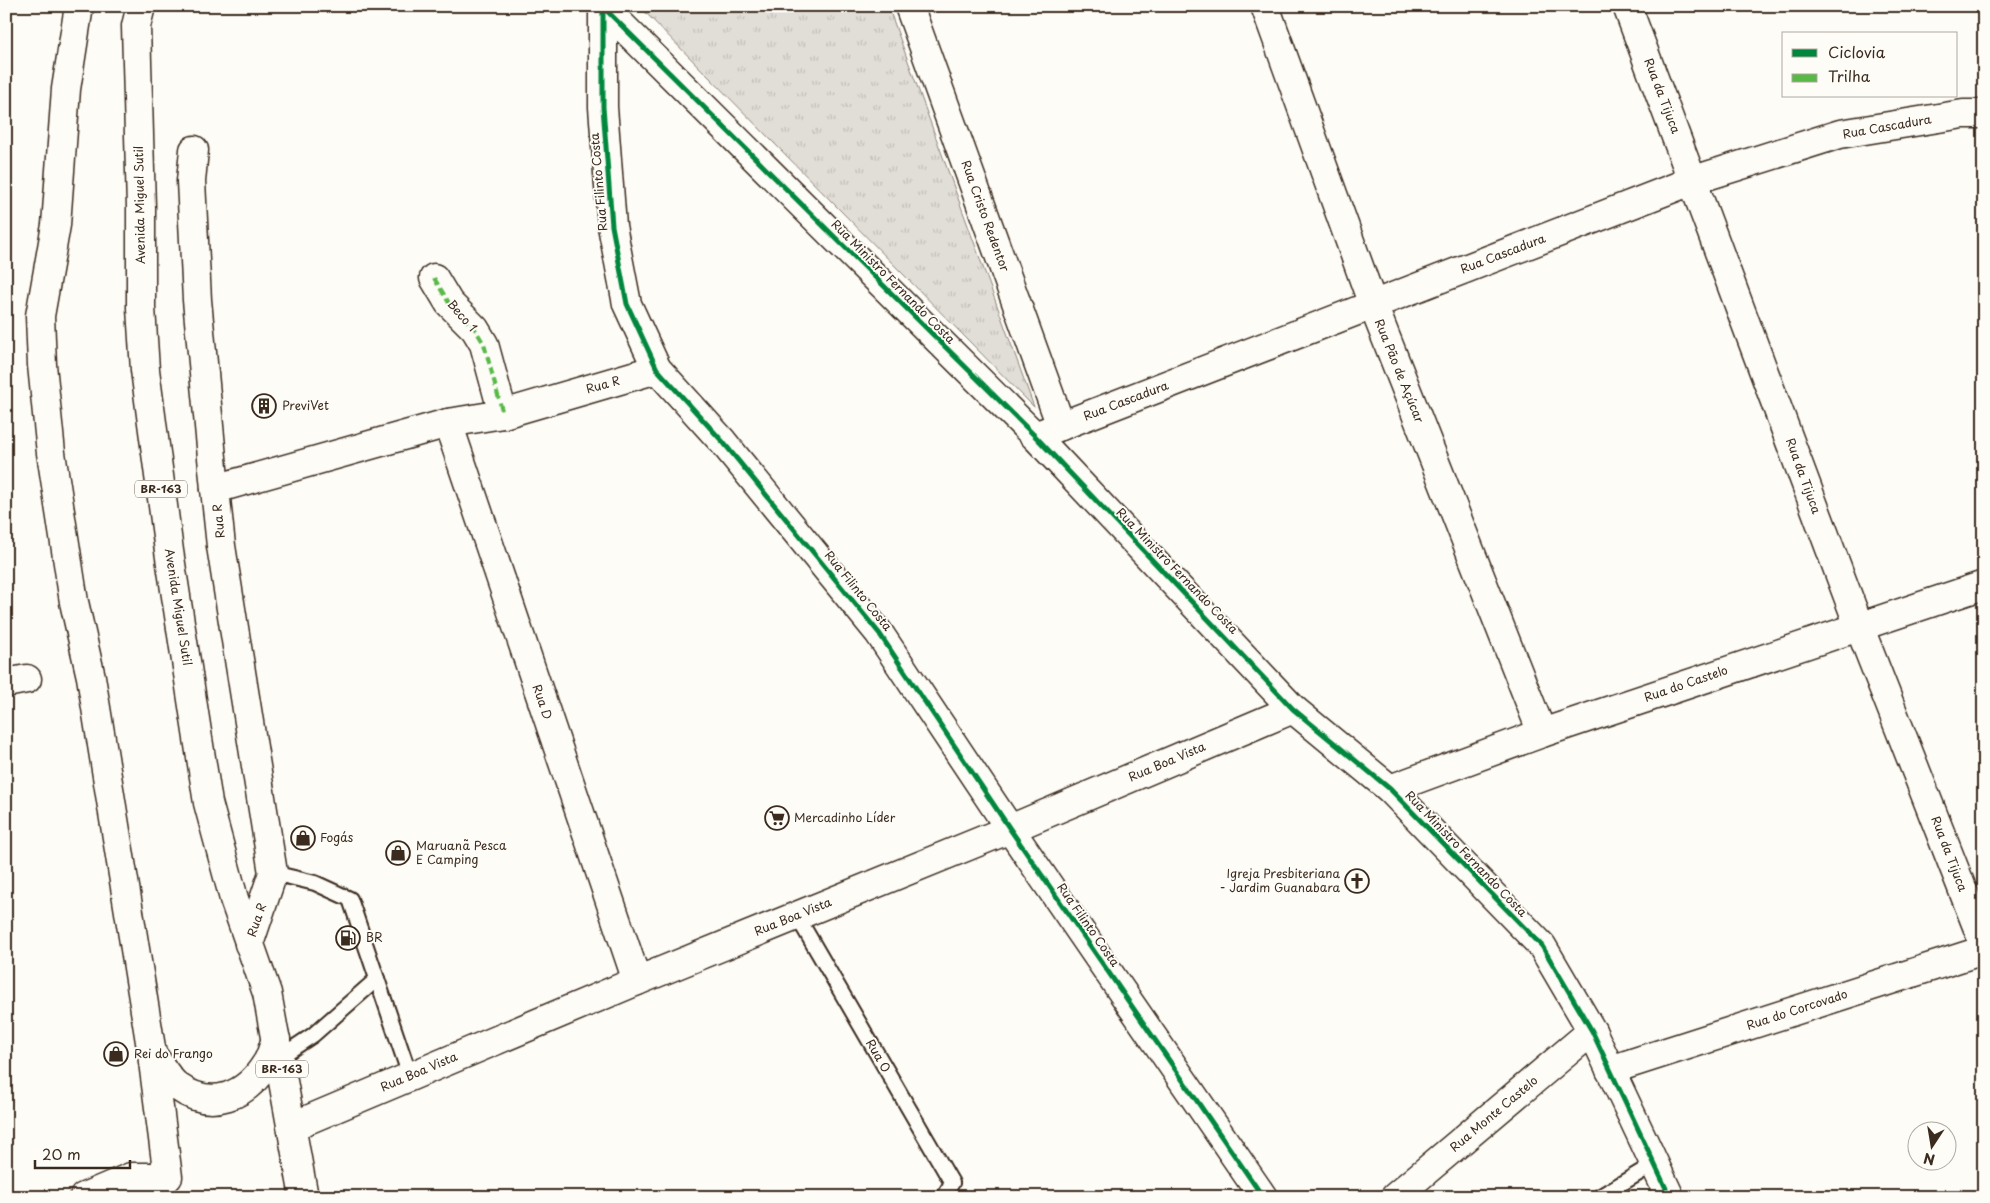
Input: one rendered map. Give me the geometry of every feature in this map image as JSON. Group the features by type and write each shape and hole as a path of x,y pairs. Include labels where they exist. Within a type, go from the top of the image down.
{"main road":[{"path":"79,6 66,90 56,225 40,316 42,365 51,453 74,602 91,677 152,1054 168,1176 131,1177 84,1197"},
{"name":"Avenida Miguel Sutil","path":"141,6 136,26 141,208 141,308 145,370 169,552 208,803 234,899 267,993 293,1126 304,1197"},
{"name":"Rua Cristo Redentor","path":"910,6 1061,426"},
{"name":"Rua Pão de Açúcar","path":"1265,6 1373,305 1542,733"},
{"name":"Rua da Tijuca","path":"1628,6 1859,626 1984,944"},
{"name":"Rua Filinto Costa","path":"603,7 603,107 612,226 627,304 657,369 723,442 879,632 1010,829 1263,1197"},
{"name":"Rua Ministro Fernando Costa","path":"603,7 1035,436 1293,709 1390,790 1542,946 1592,1030 1670,1197"},
{"name":"Rua Cascadura","path":"1035,436 1694,180 1840,134 1964,114 1984,114"},
{"path":"194,150 191,181 197,300 215,489"},
{"name":"Beco 1","path":"434,278 449,303 475,329 484,344 503,414"},
{"name":"Rua R","path":"249,944 273,873 257,786 221,546 215,489 448,423 503,414 657,369"},
{"name":"Rua D","path":"448,423 637,981"},
{"name":"Rua do Castelo","path":"1390,790 1542,733 1984,585"},
{"name":"Rua Boa Vista","path":"293,1126 637,981 1010,829 1293,709"},
{"name":"Rua do Corcovado","path":"1610,1070 1984,950"},
{"name":"Rua Monte Castelo","path":"1395,1197 1592,1030"},
{"path":"152,1054 178,1087 200,1097 214,1100 236,1095 254,1079 278,1048"}],"lane":[{"path":"273,873 315,883 350,899 410,1076"},
{"name":"Rua O","path":"797,916 952,1183 944,1197"},
{"path":"278,1048 313,1035 377,979"},
{"path":"1599,1197 1654,1164"}],"green space":[{"path":"640,6 888,6 1034,407 641,8"}],"marked path":[{"path":"434,278 449,303 475,329 484,344 503,414"}],"cycle path":[{"path":"602,6 1035,436 1293,709 1390,789 1542,946 1592,1031 1670,1197"},
{"path":"603,8 603,107 612,226 627,304 657,369 723,442 879,633 1010,829 1263,1197"}],"place":[{"name":"PreviVet","path":"264,406"},
{"name":"Mercadinho Líder","path":"777,818"},
{"name":"Fogás","path":"303,838"},
{"name":"Maruanã Pesca E Camping","path":"398,853"},
{"name":"Igreja Presbiteriana - Jardim Guanabara","path":"1357,881"},
{"name":"BR","path":"348,938"},
{"name":"Rei do Frango","path":"116,1054"}]}
